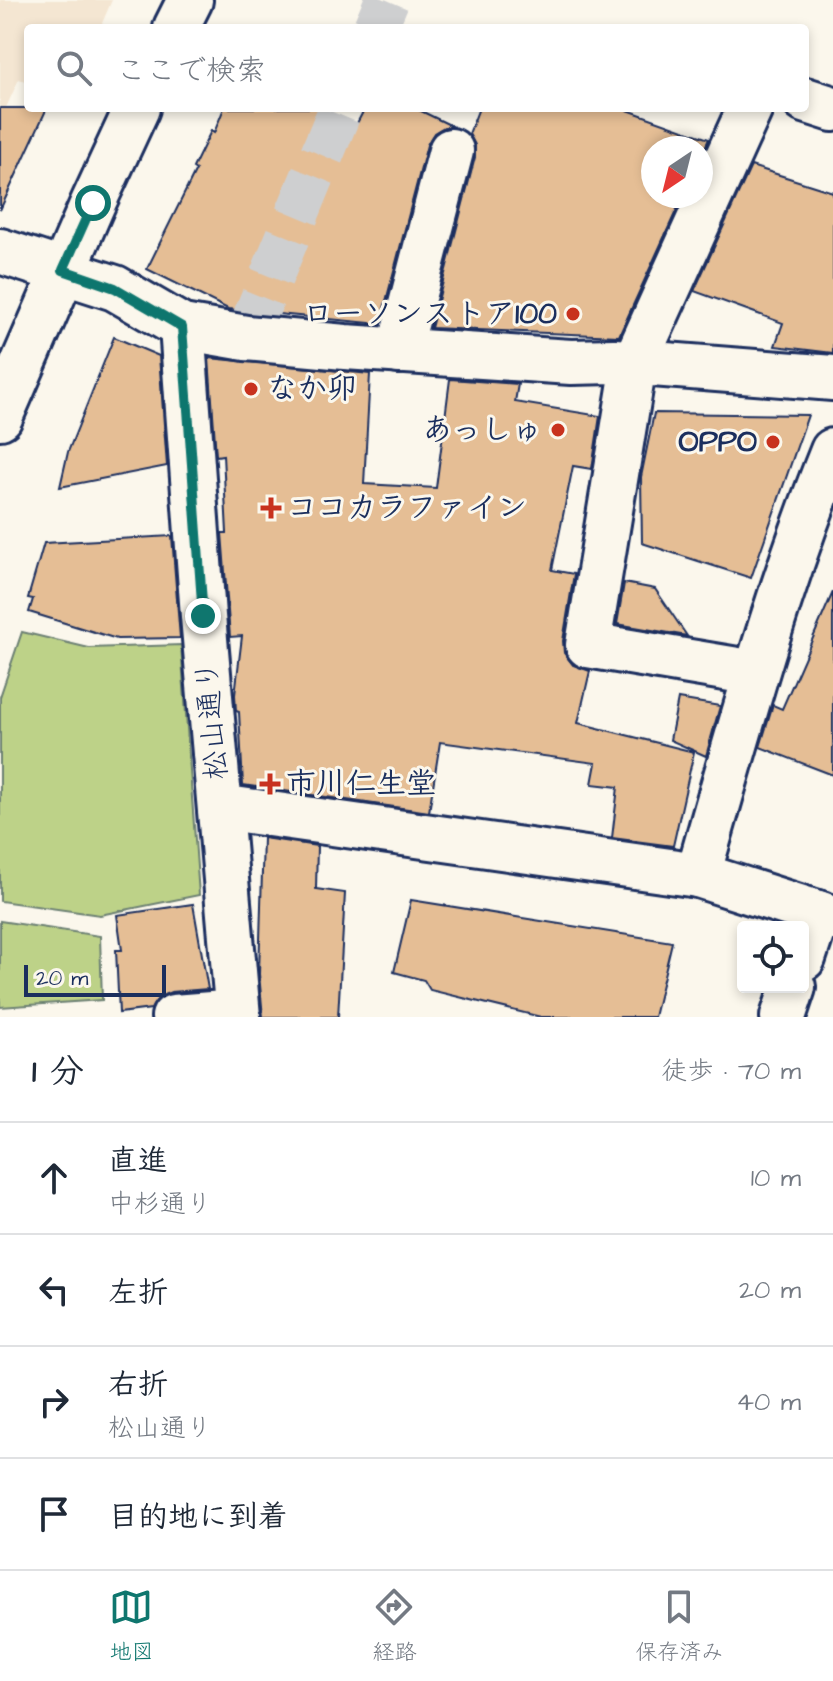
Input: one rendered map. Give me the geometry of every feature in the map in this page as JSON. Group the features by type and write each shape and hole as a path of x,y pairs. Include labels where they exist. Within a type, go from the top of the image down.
{"street":[{"path":"178,24 190,0"},
{"path":"809,101 833,109"},
{"path":"0,417 135,112"},
{"path":"748,112 634,364 588,645 755,673"},
{"path":"399,351 451,151"},
{"path":"0,251 115,288 182,327 246,338 399,351 833,378"},
{"name":"松山通り","path":"182,327 238,1014"},
{"path":"698,875 755,673 799,537 833,451"},
{"path":"220,807 698,875 826,915 809,947"},
{"path":"783,1017 791,993"},
{"path":"174,1017 238,1014"}],"shaded area":[{"path":"0,0 112,0 102,24 24,24 24,81 19,79 0,121"}],"green space":[{"path":"22,632 89,648 181,645 199,895 100,915 0,901 0,697"},
{"path":"0,921 100,936 102,1000 0,1007"}],"building":[{"path":"0,108 45,112 0,210"},
{"path":"222,112 325,112 355,127 363,112 423,112 454,127 444,127 434,133 427,145 380,324 228,309 147,269 196,170 193,168 211,131 214,133"},
{"path":"477,112 633,112 701,136 641,136 641,208 678,208 619,336 431,328 475,157 475,145 469,134"},
{"path":"751,166 833,192 833,353 775,346 783,323 694,291"},
{"path":"114,337 159,356 167,466 60,487 68,452"},
{"path":"209,358 370,374 364,484 436,488 450,379 518,384 515,402 600,416 592,469 573,466 552,570 574,574 563,641 564,653 573,665 590,671 578,723 694,752 673,846 612,838 618,787 592,784 596,763 440,742 429,812 243,785 239,712 236,711 235,695 242,636 230,637 222,533 227,533 223,455 216,456"},
{"path":"654,413 808,415 751,578 642,543 641,477"},
{"path":"172,536 180,638 117,639 29,612 33,599 28,598 44,543"},
{"path":"624,583 655,589 687,636 617,624"},
{"path":"833,592 833,775 760,747 773,705 782,709"},
{"path":"678,699 720,706 706,756 670,740"},
{"path":"263,838 317,846 316,889 345,893 338,1017 263,1017 259,974"},
{"path":"411,900 672,942 654,1017 541,1017 430,990 424,980 394,972"},
{"path":"193,904 208,989 171,992 159,997 151,1009 119,1013 116,950 122,950 117,915"}],"tunnel":[{"path":"377,24 387,0"},
{"path":"246,338 339,112"}],"place":[{"name":"ローソンストア100","path":"573,314"},
{"name":"なか卯","path":"251,389"},
{"name":"あっしゅ","path":"558,430"},
{"name":"OPPO","path":"773,442"},
{"name":"ココカラファイン","path":"271,508"},
{"name":"市川仁生堂","path":"270,784"}],"route":[{"path":"93,203 63,270 115,288 182,327 203,616"}]}
